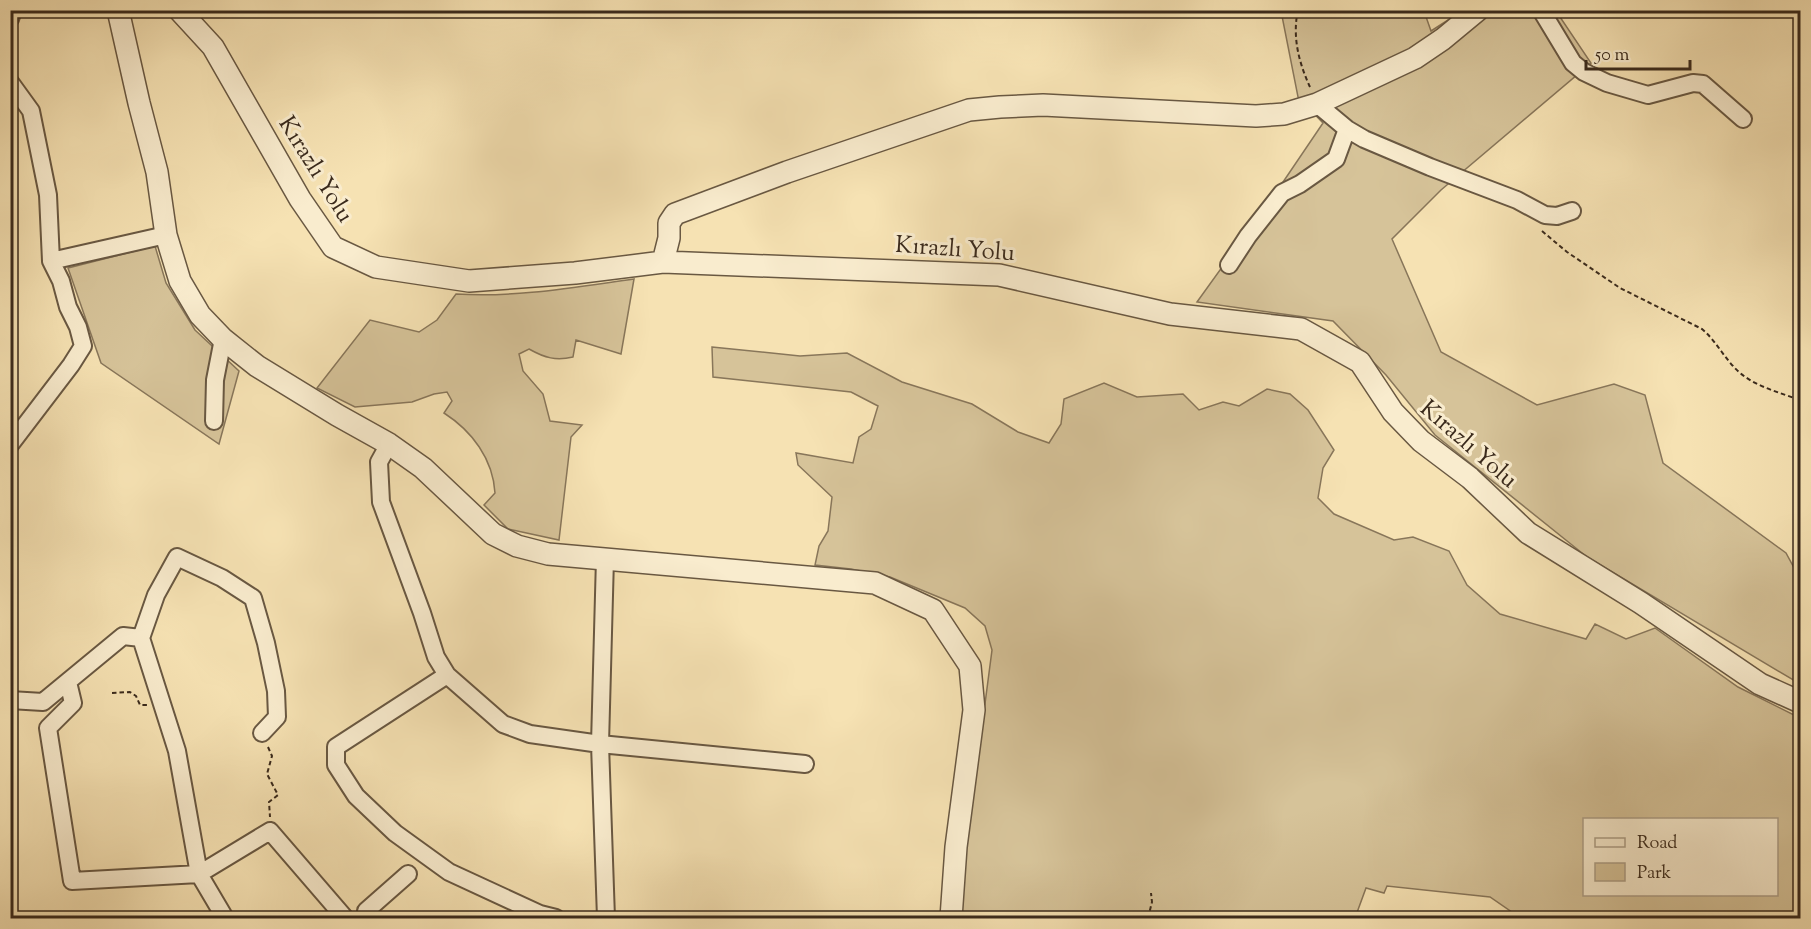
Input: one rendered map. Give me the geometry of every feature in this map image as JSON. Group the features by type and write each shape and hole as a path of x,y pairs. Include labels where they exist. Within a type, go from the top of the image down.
{"street":[{"path":"10,19 13,10"},
{"path":"118,10 157,172 166,235 180,281 200,315 223,339 258,366 337,416 389,444 423,468 493,534 517,546 548,554 875,583 933,610 970,666 974,710 956,847 951,918"},
{"name":"Kırazlı Yolu","path":"179,10 213,47 300,200 333,247 376,267 469,281 575,273 663,262 999,275 1170,314 1301,329 1360,362 1394,412 1421,441 1470,478 1528,533 1641,603 1760,684 1800,702"},
{"path":"663,262 669,238 669,222 675,214 787,172 969,110 1000,106 1043,105 1256,116 1284,114 1317,104 1414,58 1443,39 1478,10"},
{"path":"1541,10 1573,63 1584,72 1607,83 1648,95 1693,83 1703,84 1743,119"},
{"path":"10,82 31,111 48,195 51,261 61,281 83,346 10,445"},
{"path":"1317,104 1347,129 1364,139 1430,167 1517,200 1545,215 1557,216 1572,212"},
{"path":"1229,265 1248,236 1282,193 1300,184 1336,159 1347,129"},
{"path":"51,261 166,235"},
{"path":"214,421 215,380 223,339"},
{"path":"389,444 379,462 381,502 436,657 447,675 503,724 530,734 600,744 805,764"},
{"path":"225,918 199,874 177,751 141,638 156,595 177,556 222,578 253,598 266,642 276,691 277,717 262,733"},
{"path":"605,558 600,744 606,918"},
{"path":"10,700 43,702 123,636 141,638"},
{"path":"447,675 336,747 336,765 356,796 395,833 449,872 540,914 556,918"},
{"path":"68,682 73,703 48,728 72,881 199,874 270,831 345,918"},
{"path":"367,916 408,873"}],"path":[{"path":"1298,10 1295,38 1302,70 1317,104"},
{"path":"1535,226 1567,252 1620,288 1702,329 1718,345 1733,367 1745,376 1765,387 1800,400"},
{"path":"112,693 130,692 136,696 140,705 161,701"},
{"path":"262,733 272,756 267,774 278,795 269,802 270,831"},
{"path":"1148,918 1152,902 1150,893"}],"green space":[{"path":"1281,11 1424,11 1431,31 1462,11 1556,11 1591,63 1441,190 1392,239 1441,352 1537,405 1614,384 1645,395 1663,463 1786,553 1800,579 1800,669 1795,681 1587,557 1435,435 1386,375 1333,321 1197,302 1323,123 1298,97"},
{"path":"155,246 166,283 195,330 239,371 219,444 101,363 68,268"},
{"path":"634,279 621,354 576,340 573,357 551,358 529,349 519,354 523,371 543,394 550,421 582,425 571,437 559,540 508,529 484,505 495,493 490,469 472,437 444,413 452,401 447,392 412,402 355,407 317,388 370,320 419,332 437,320 456,294 523,293"},
{"path":"712,347 800,356 847,353 902,382 972,404 1018,432 1049,443 1061,424 1064,399 1104,383 1137,397 1183,394 1199,410 1223,402 1239,406 1267,389 1290,394 1308,410 1334,450 1323,468 1318,498 1334,514 1394,540 1413,537 1449,551 1467,585 1500,614 1586,639 1595,624 1626,639 1655,628 1738,687 1800,718 1800,918 1516,918 1516,915 1490,897 1387,886 1384,893 1366,888 1355,918 957,918 992,650 985,626 965,608 890,577 815,565 819,546 828,531 832,497 798,465 796,453 853,463 859,437 871,429 878,406 851,392 713,377"}]}
